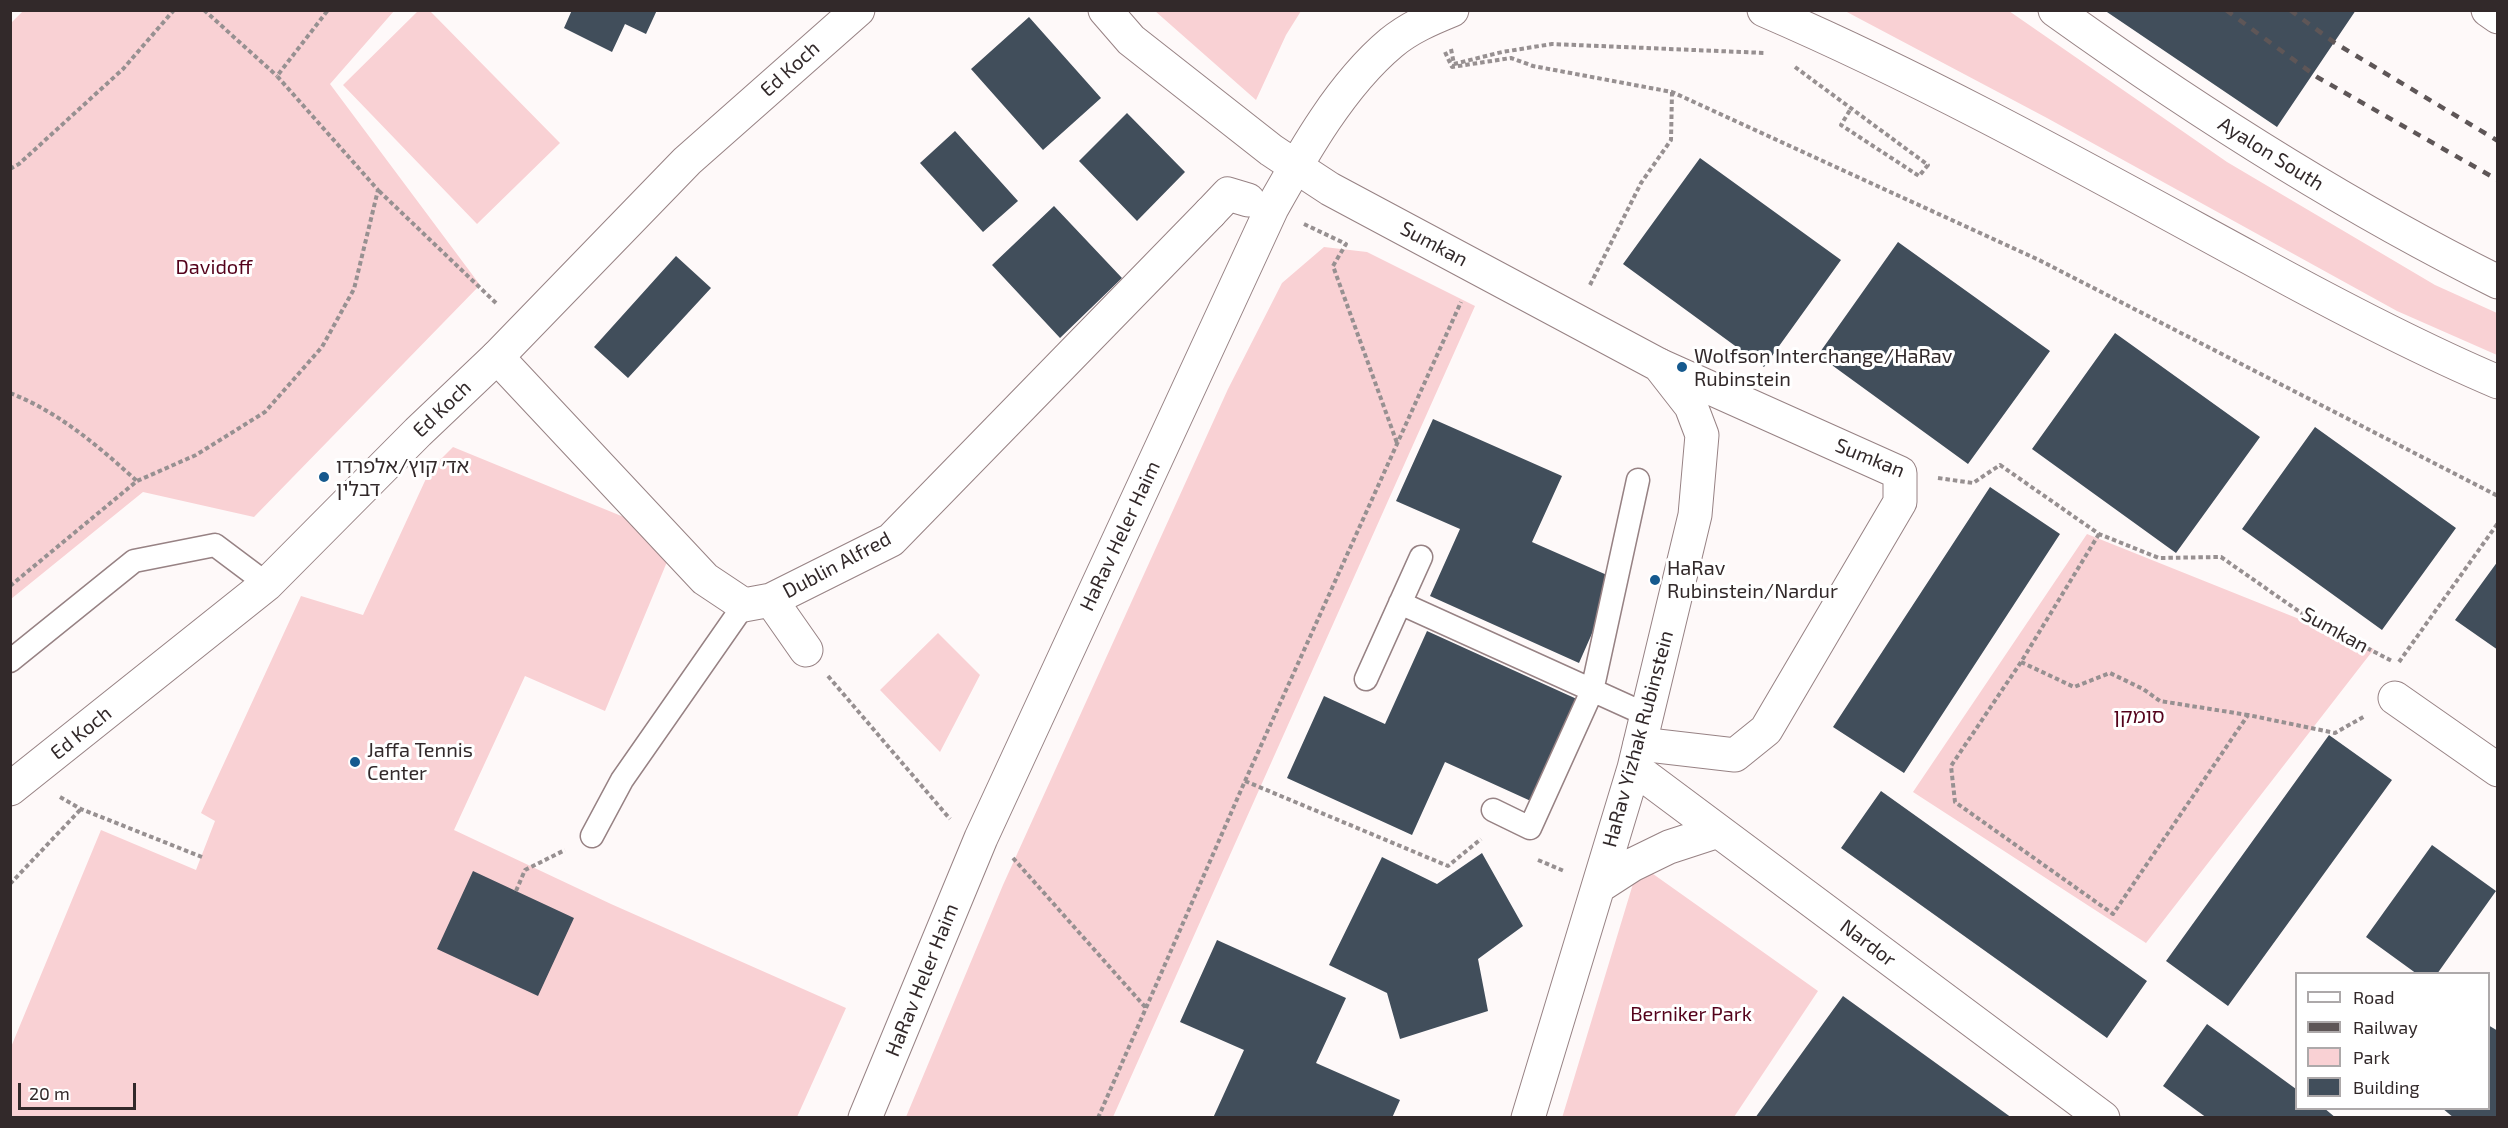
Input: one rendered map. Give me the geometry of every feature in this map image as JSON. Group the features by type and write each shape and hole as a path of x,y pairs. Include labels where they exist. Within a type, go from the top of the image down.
{"main road":[{"name":"Ed Koch","path":"18,783 267,584 418,432 497,357 687,161 858,10"},
{"name":"Sumkan","path":"1105,10 1131,40 1271,150 1330,189 1659,366 1900,473"},
{"path":"1764,10 1842,44 1924,85 2284,278 2460,366 2498,382"},
{"name":"Ayalon South","path":"2055,10 2103,45 2301,175 2498,282"},
{"path":"2487,10 2498,17"},
{"name":"HaRav Heler Haim","path":"866,1118 981,838 1267,218 1295,166 1355,78 1391,43 1413,28 1447,12"},
{"name":"Dublin Alfred","path":"757,602 891,540 1228,194 1248,200"},
{"path":"497,357 705,579 757,602 806,651"},
{"name":"HaRav Yizhak Rubinstein","path":"1528,1118 1640,742 1695,516 1702,435 1691,406 1659,366"},
{"path":"1640,742 1735,755 1766,730 1900,502 1900,473"},
{"path":"2395,698 2498,770"},
{"name":"Nardor","path":"1640,742 1718,831 2103,1118"},
{"path":"1598,887 1632,865 1668,847 1718,831"}],"lane":[{"path":"1500,813 1530,828 1592,691 1638,480"},
{"path":"10,661 134,561 215,545 267,584"},
{"path":"1366,679 1421,557"},
{"path":"592,836 622,780 757,602"},
{"path":"1400,603 1592,691 1640,742"}],"path":[{"path":"10,169 19,164 123,69 174,10"},
{"path":"204,10 277,76 378,190 524,329"},
{"path":"277,76 328,10"},
{"path":"1447,12 1454,64 1502,52 1552,44 1766,53"},
{"path":"1447,12 1445,52 1452,67 1511,58 1533,66 1672,92 2039,260 2498,496"},
{"path":"1787,61 1850,110 1928,165 1919,176 1841,126 1850,110"},
{"path":"1573,319 1641,183 1671,140 1672,92"},
{"path":"10,586 137,481 196,455 265,412 322,347 354,289 378,190"},
{"path":"1307,225 1346,244 1333,266 1398,443"},
{"path":"1098,1118 1245,781 1477,267"},
{"path":"10,393 39,404 99,446 137,481"},
{"name":"Sumkan","path":"1900,473 1973,483 2000,465 2099,534 2159,558 2221,557 2307,617 2398,664 2498,523"},
{"path":"2099,534 2021,662 1951,766 1955,802 2113,914 2248,715"},
{"path":"806,651 957,826"},
{"path":"2021,662 2074,687 2110,673 2144,689 2160,701 2248,715 2335,733 2395,698"},
{"path":"1245,781 1448,866 1500,813"},
{"path":"18,783 202,857"},
{"path":"10,884 81,809"},
{"path":"516,891 525,870 592,836"},
{"path":"1005,850 1146,1008"}],"green space":[{"name":"Davidoff","path":"23,11 394,11 330,84 480,285 254,517 143,492 11,599 10,24"},
{"path":"418,11 430,11 560,143 477,224 343,85"},
{"path":"1155,11 1301,11 1286,35 1256,100"},
{"path":"1845,11 2009,11 2227,162 2435,285 2497,313 2497,355 2397,311 2047,118"},
{"path":"1324,247 1367,252 1475,306 1113,1117 906,1117 1003,885 1228,389 1282,283"},
{"name":"Jaffa Tennis Center","path":"453,447 636,522 669,557 605,711 525,676 454,830 611,904 846,1008 797,1117 11,1118 11,1047 101,830 196,870 215,821 201,813 301,596 363,615 430,470"},
{"name":"סומקן","path":"2087,534 2374,649 2146,943 1913,792"},
{"path":"938,633 980,675 940,752 880,690"},
{"name":"Berniker Park","path":"1639,864 1818,991 1734,1117 1562,1118"}],"building":[{"path":"572,10 657,10 646,34 625,24 612,52 564,28"},
{"path":"2104,10 2356,10 2277,127"},
{"path":"1029,17 1101,98 1043,150 971,69"},
{"path":"1127,113 1185,172 1137,221 1079,161"},
{"path":"955,131 1018,201 983,232 920,163"},
{"path":"1700,158 1841,260 1764,367 1623,264"},
{"path":"1054,206 1122,278 1060,338 992,265"},
{"path":"1898,242 2050,351 1968,464 1818,355"},
{"path":"676,256 711,288 628,378 594,347"},
{"path":"2115,333 2260,437 2176,553 2032,449"},
{"path":"1433,419 1562,476 1532,542 1616,579 1579,663 1430,596 1460,529 1396,501"},
{"path":"2315,427 2456,528 2382,630 2242,529"},
{"path":"1990,487 2060,534 1904,773 1833,727"},
{"path":"2498,561 2498,650 2455,620"},
{"path":"1427,631 1579,700 1533,802 1445,762 1412,835 1287,778 1324,696 1385,724"},
{"path":"2329,735 2392,780 2228,1006 2166,961"},
{"path":"1881,791 2147,981 2107,1038 1841,848"},
{"path":"2432,845 2496,891 2438,972 2414,972 2366,937"},
{"path":"1482,853 1523,926 1478,959 1488,1011 1400,1039 1387,993 1329,965 1382,857 1437,884"},
{"path":"473,871 574,918 538,996 437,949"},
{"path":"1217,940 1346,998 1316,1063 1400,1100 1392,1118 1213,1118 1244,1050 1180,1022"},
{"path":"1843,996 2012,1118 1755,1118"},
{"path":"2207,1024 2295,1088 2295,1110 2326,1110 2336,1118 2207,1118 2163,1086"},
{"path":"2490,1026 2498,1031 2498,1118 2454,1118 2444,1110 2490,1110"}],"railway":[{"path":"2226,10 2317,77 2498,180"},
{"path":"2290,10 2335,43 2498,141"}],"place":[{"name":"Wolfson Interchange/HaRav Rubinstein","path":"1682,367"},
{"name":"אד׳ קוץ/אלפרדו דבלין","path":"324,477"},
{"name":"HaRav Rubinstein/Nardur","path":"1655,580"},
{"name":"Jaffa Tennis Center","path":"355,762"}]}
